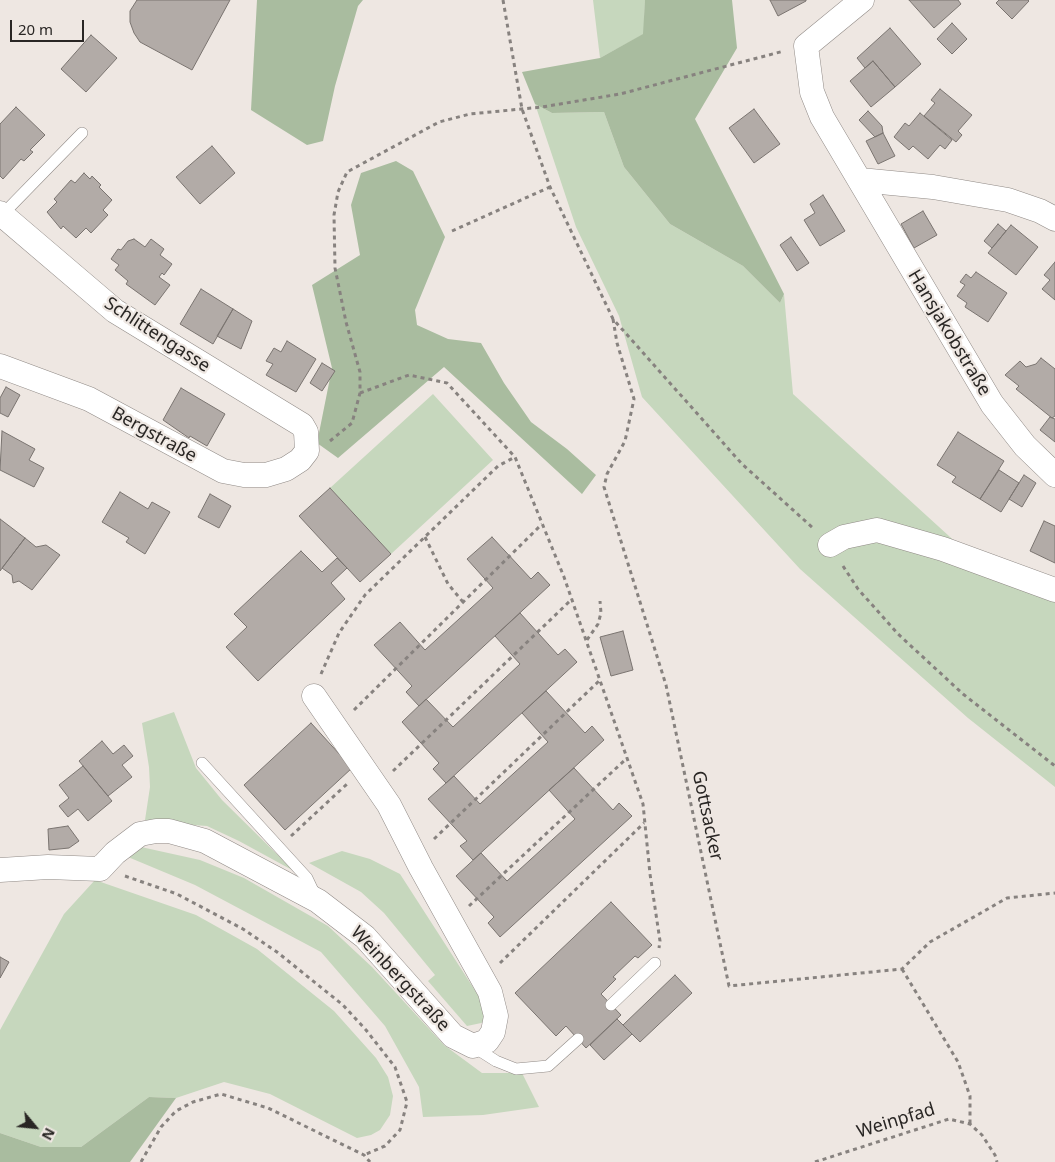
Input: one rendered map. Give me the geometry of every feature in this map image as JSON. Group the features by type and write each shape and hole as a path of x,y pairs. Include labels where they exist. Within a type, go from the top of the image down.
{"street":[{"path":"806,46 862,0"},
{"name":"Hansjakobstraße","path":"806,46 812,92 822,117 914,276 992,404 1025,446 1055,475"},
{"path":"860,180 933,187 1008,200 1040,211 1055,219"},
{"name":"Schlittengasse","path":"1,214 115,311 302,425 306,432 306,451"},
{"name":"Bergstraße","path":"0,366 89,399 223,471 244,475 266,475 286,469 300,460 306,451"},
{"path":"830,545 844,537 877,530 943,549 1055,590"},
{"path":"314,696 389,805 415,857 490,992 496,1016 493,1032 487,1041 473,1046"},
{"name":"Weinbergstraße","path":"100,869 115,853 140,834 169,831 205,841 318,901 365,936 454,1036 473,1046"},
{"path":"0,870 48,867 100,869"}],"lane":[{"path":"1,214 82,133"},
{"path":"202,763 231,798 280,847 307,878 318,901"},
{"path":"611,1006 655,963"},
{"path":"473,1046 496,1061 516,1069 548,1066 578,1039"}],"path":[{"path":"503,0 522,109 550,187 613,319 742,464 830,545 858,588 898,634 963,694 1055,766"},
{"path":"306,451 334,439 352,423 360,393 360,372 346,322 335,268 334,215 338,192 347,172 439,122 470,114 522,109 620,94 806,46"},
{"path":"452,231 550,187"},
{"name":"Gottsacker","path":"613,319 617,343 634,399 624,442 607,474 604,487 666,685 729,986 902,969"},
{"path":"360,393 409,375 447,382 516,457 572,599 643,804 650,874 660,941 655,963"},
{"path":"314,696 322,669 339,633 365,595 498,466 516,457"},
{"path":"335,728 542,524"},
{"path":"425,537 448,584 463,602"},
{"path":"280,847 370,778 572,599"},
{"path":"586,640 598,624 601,613 600,601"},
{"path":"415,857 600,680"},
{"path":"452,922 627,757"},
{"path":"484,979 645,822"},
{"path":"100,869 176,894 243,929 277,952 343,1006 360,1024 395,1068 407,1102 400,1130 385,1146 364,1155"},
{"path":"997,1162 995,1154 982,1135 970,1124 970,1096 958,1062 902,969 930,942 1007,898 1055,894"},
{"path":"141,1162 161,1127 176,1111 193,1102 221,1094 268,1108 364,1155 370,1162"},
{"name":"Weinpfad","path":"815,1162 949,1119 970,1124"}],"green space":[{"path":"257,0 363,0 358,6 335,86 323,141 307,145 251,110"},
{"path":"593,0 645,0 644,34 600,58"},
{"path":"645,0 732,0 737,48 695,119 784,294 780,303 743,266 670,224 624,167 604,112 552,113 535,104 522,72 600,58 643,34"},
{"path":"535,104 552,113 604,112 624,167 670,224 743,266 780,303 784,294 793,394 983,567 1055,589 1055,787 968,718 800,569 642,397 619,316 576,227"},
{"path":"396,161 413,171 445,237 415,310 417,325 448,339 481,343 504,383 531,422 567,449 596,475 582,494 444,367 338,458 317,443 332,368 312,285 360,255 351,205 361,173"},
{"path":"433,394 493,460 391,554 330,488"},
{"path":"174,712 196,768 222,800 294,871 207,826 145,820 150,787 142,723"},
{"path":"141,847 200,860 244,878 328,926 372,967 444,1045 482,1073 522,1073 539,1107 483,1115 423,1117 419,1087 385,1026 321,952 195,885 128,857"},
{"path":"342,851 370,859 400,874 487,1009 486,1022 467,1026 428,981 435,975 384,913 361,892 309,863"},
{"path":"95,880 196,915 257,949 334,1011 376,1058 388,1077 393,1096 390,1115 380,1130 371,1135 357,1138 270,1094 224,1082 176,1098 149,1097 81,1147 41,1147 0,1133 0,1030 64,914"},
{"path":"149,1097 176,1098 130,1162 0,1162 0,1133 41,1147 81,1147"}],"building":[{"path":"137,0 230,0 192,70 140,42 130,22 130,11"},
{"path":"770,0 806,0 806,1 778,16"},
{"path":"909,0 958,0 961,4 934,28"},
{"path":"999,0 1029,1 1012,19 996,3"},
{"path":"952,23 967,39 952,54 937,39"},
{"path":"890,28 921,64 895,87 873,61 865,68 857,58"},
{"path":"91,35 117,58 86,92 61,69"},
{"path":"873,61 895,87 871,107 850,81"},
{"path":"940,89 972,115 958,131 962,135 956,142 924,116 935,103 931,100"},
{"path":"16,107 45,135 30,150 33,152 24,161 21,159 3,179 0,176 0,124"},
{"path":"754,109 780,144 754,163 729,128"},
{"path":"868,111 882,126 883,133 875,137 859,120"},
{"path":"920,113 952,140 945,149 940,145 928,159 913,146 909,150 894,137 905,123 909,126"},
{"path":"883,133 895,156 878,164 866,141"},
{"path":"212,146 235,173 200,204 176,177"},
{"path":"84,173 90,179 92,176 101,185 99,187 112,200 103,210 108,215 91,233 86,228 76,238 63,226 61,229 47,212 57,202 54,199 71,180 75,183"},
{"path":"823,195 845,231 820,246 804,220 815,213 810,204"},
{"path":"923,211 937,235 914,248 901,224"},
{"path":"998,224 1006,231 992,248 984,241"},
{"path":"1011,225 1038,247 1016,275 988,253"},
{"path":"791,237 809,263 797,271 780,245"},
{"path":"134,239 145,247 151,239 164,249 160,255 172,264 164,275 162,273 159,277 170,285 155,305 126,284 128,281 115,270 119,265 111,259 118,249 121,250 128,241"},
{"path":"1055,262 1055,300 1042,289 1050,280 1044,275"},
{"path":"976,272 1007,293 988,322 965,307 967,303 957,296 965,285 960,282 966,274 971,278"},
{"path":"201,289 233,309 213,344 180,324"},
{"path":"233,309 252,321 241,349 217,336"},
{"path":"287,341 316,359 296,392 266,375 273,364 266,361 274,348 281,352"},
{"path":"1041,358 1055,369 1055,416 1052,418 1016,389 1019,386 1005,375 1020,361 1026,367 1036,364"},
{"path":"322,363 335,371 322,391 310,383"},
{"path":"6,387 20,395 8,417 0,413 0,398"},
{"path":"181,388 225,414 207,446 190,436 189,438 163,420"},
{"path":"1050,417 1055,419 1055,442 1040,430"},
{"path":"2,431 35,449 29,460 44,468 34,487 0,470"},
{"path":"958,432 1004,461 980,499 952,482 956,477 937,465"},
{"path":"999,470 1019,483 1001,512 980,499"},
{"path":"1024,475 1036,483 1022,507 1009,499"},
{"path":"330,488 391,554 360,582 299,516"},
{"path":"120,492 148,509 152,502 170,512 145,554 126,542 129,538 102,522"},
{"path":"210,494 231,506 219,528 198,517"},
{"path":"0,519 25,538 0,571"},
{"path":"1044,521 1055,526 1055,563 1030,551"},
{"path":"492,537 531,579 538,572 550,585 419,706 406,692 412,686 374,645 400,622 425,650 493,588 467,559"},
{"path":"25,538 36,547 46,545 60,555 32,590 19,581 13,583 12,575 2,568"},
{"path":"301,551 322,572 337,558 347,568 331,583 345,599 258,681 226,647 247,627 234,614"},
{"path":"520,613 558,655 565,649 577,662 446,783 433,769 439,763 402,722 426,699 453,727 520,664 495,636"},
{"path":"623,631 633,670 611,676 600,637"},
{"path":"546,691 585,733 592,726 604,740 473,860 460,846 467,841 428,799 454,776 480,804 548,742 522,713"},
{"path":"311,723 352,768 285,830 244,785"},
{"path":"102,741 113,754 124,745 133,756 122,765 132,777 108,796 79,761"},
{"path":"83,766 112,801 88,821 78,809 68,817 59,806 69,798 59,785"},
{"path":"574,768 613,810 619,803 632,816 500,937 488,923 494,917 456,876 481,853 507,881 575,819 549,790"},
{"path":"68,826 79,841 69,848 49,850 48,829"},
{"path":"611,902 652,945 638,958 635,956 613,977 616,979 601,994 621,1015 586,1048 566,1026 556,1036 515,993"},
{"path":"0,957 9,962 0,978"},
{"path":"675,975 692,993 640,1042 623,1025"},
{"path":"617,1019 632,1034 604,1060 590,1045"}]}
